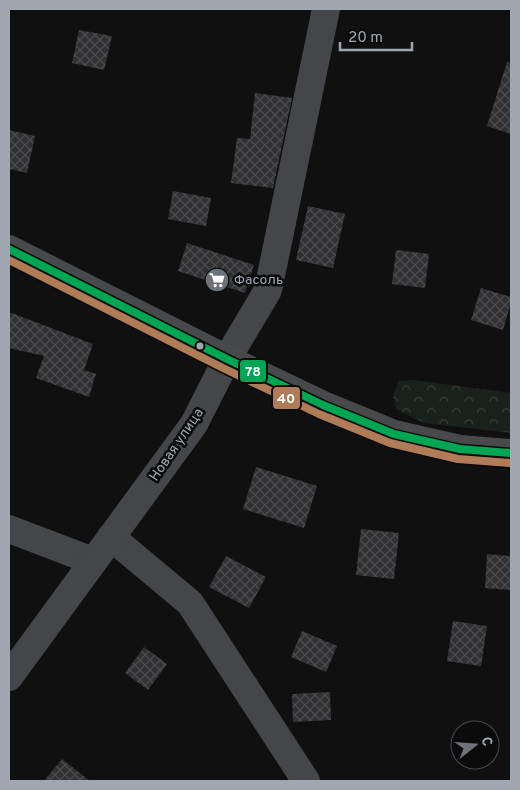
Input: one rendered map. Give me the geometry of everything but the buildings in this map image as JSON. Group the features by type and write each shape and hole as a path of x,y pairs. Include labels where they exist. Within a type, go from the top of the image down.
{"main road":[{"path":"9,249 227,359 323,405 394,434 460,449 511,453"}],"street":[{"name":"Новая улица","path":"9,677 194,424 227,359 268,290 326,9"},
{"path":"9,529 94,561"},
{"path":"111,537 190,603 306,781"}],"green space":[{"path":"413,380 511,393 511,433 424,423 396,409 393,395 399,381"}],"transit line":[{"name":"78","path":"9,249 227,359 323,405 394,434 460,449 511,453"},
{"name":"40","path":"9,260 223,368 319,414 390,443 458,459 510,463"}],"place":[{"name":"Фасоль","path":"217,280"}]}
